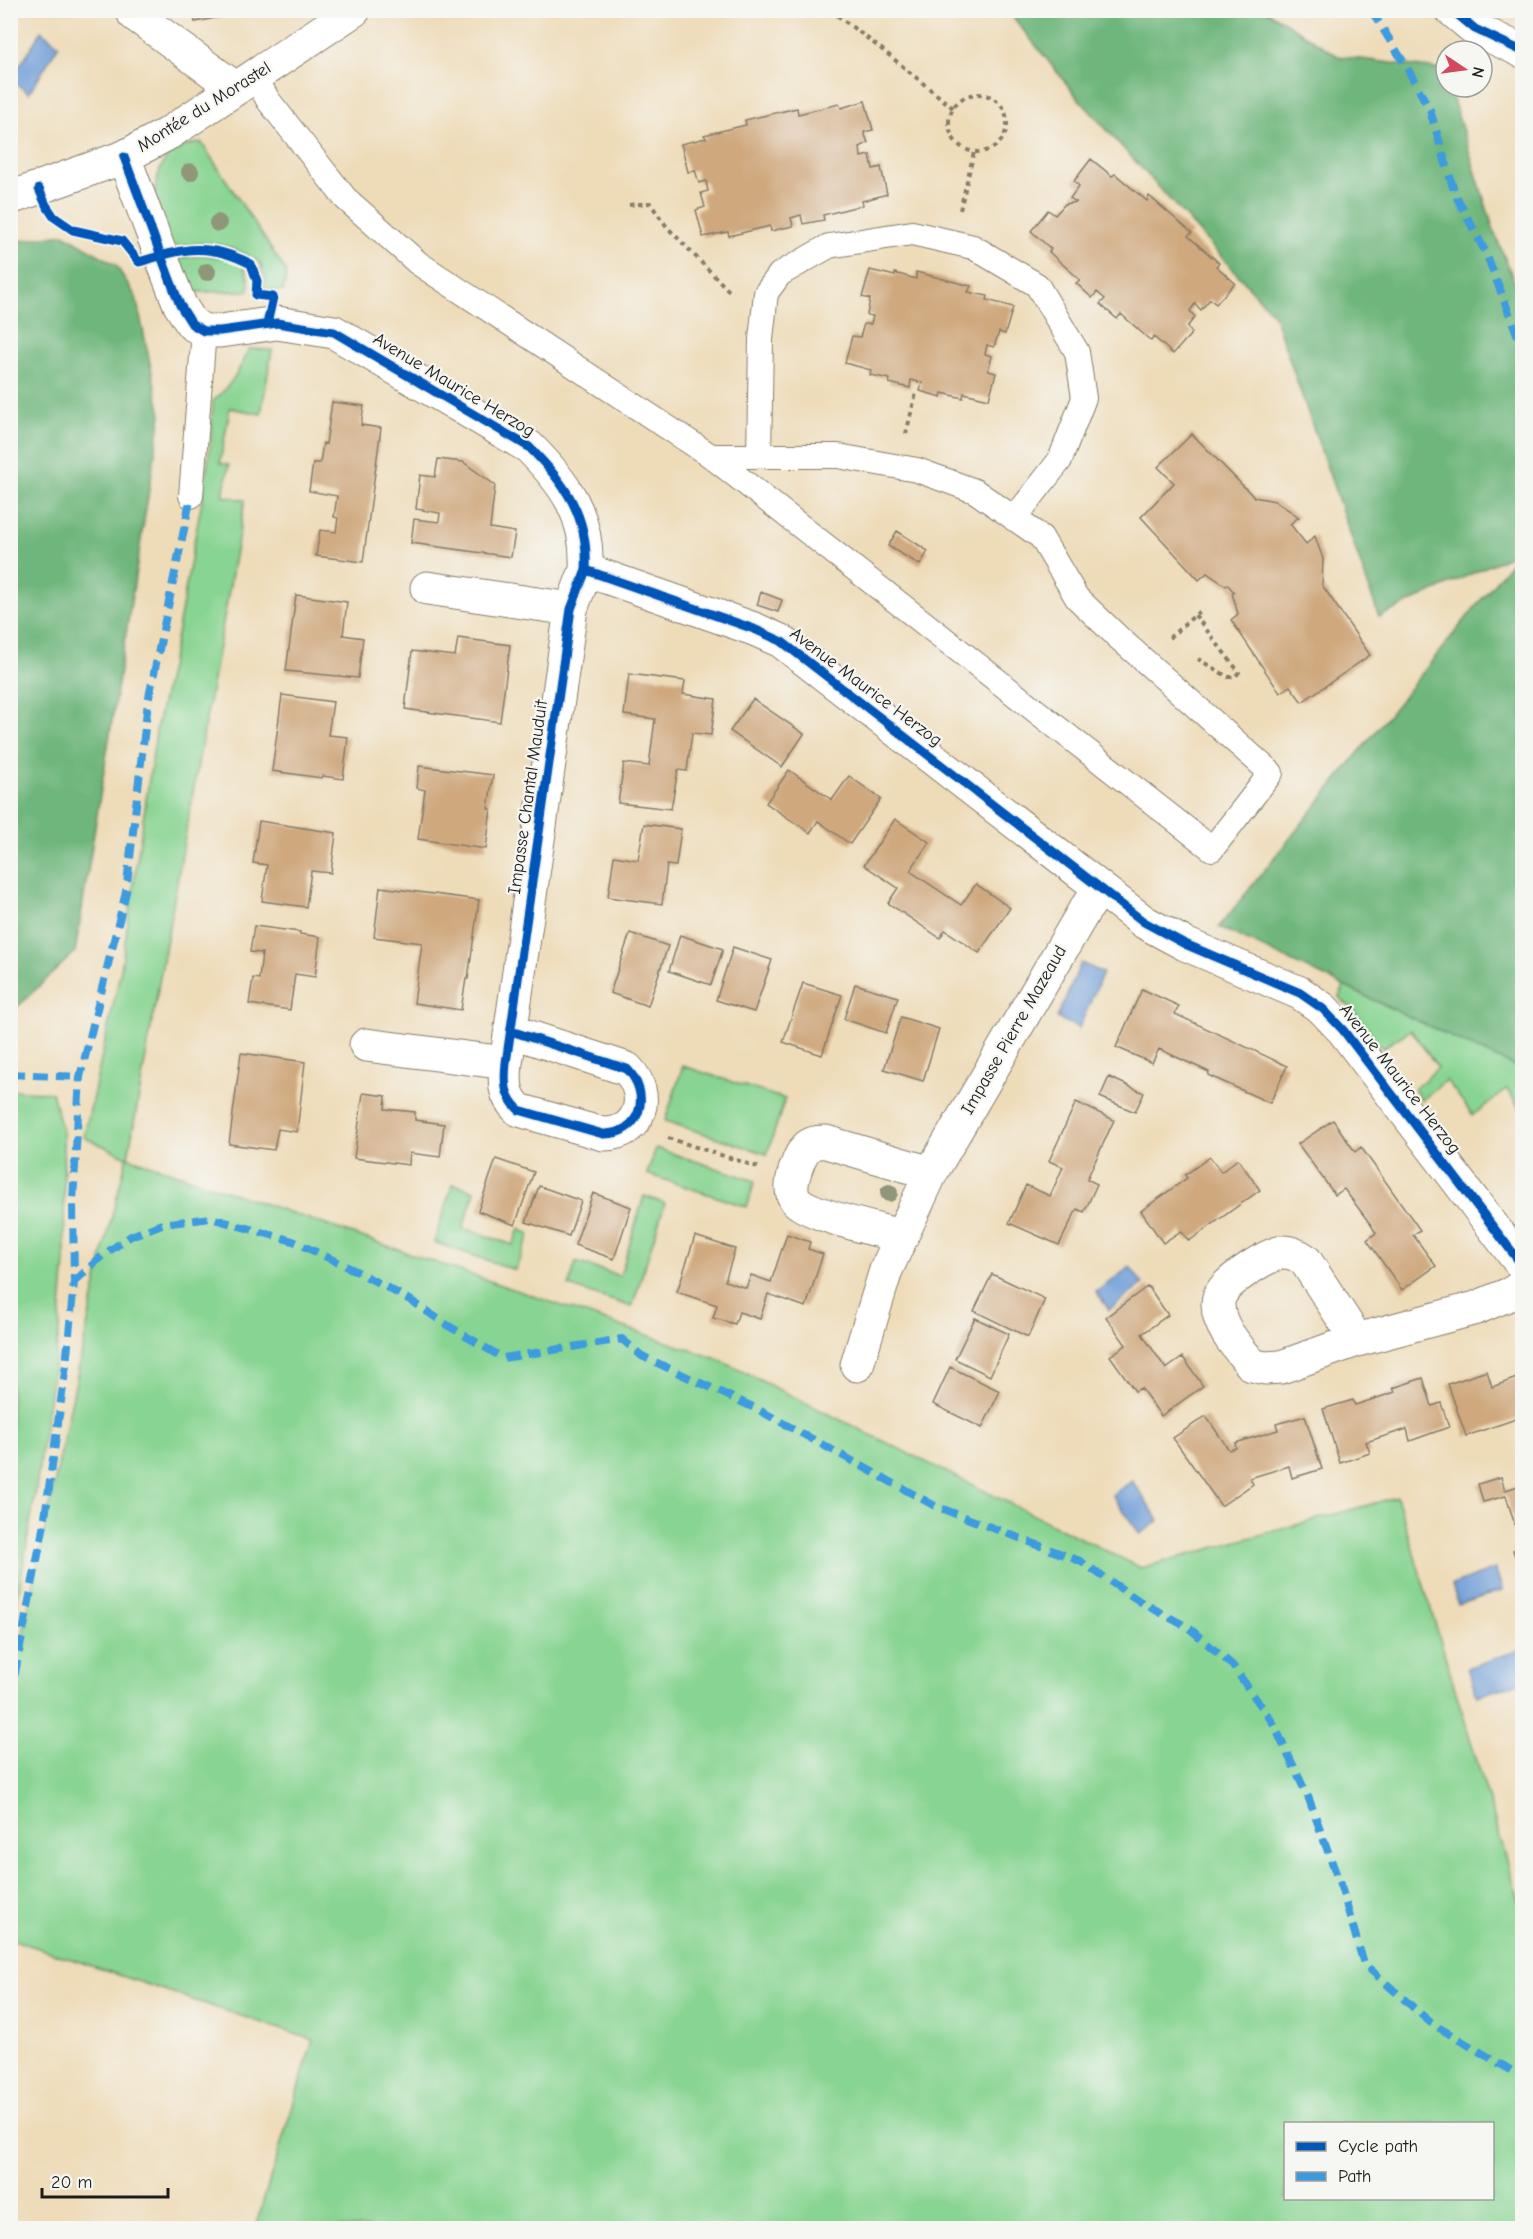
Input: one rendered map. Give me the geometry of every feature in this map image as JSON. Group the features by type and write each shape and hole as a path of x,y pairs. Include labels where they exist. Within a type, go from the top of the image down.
{"street":[{"path":"133,10 134,14 245,82"},
{"name":"Montée du Morastel","path":"10,198 124,157 169,133 354,10"},
{"path":"1452,10 1475,29 1522,51"},
{"path":"124,157 180,305 192,324 204,331"},
{"name":"Avenue Maurice Herzog","path":"204,331 277,323 334,332 529,447 555,473 571,496 585,546 586,570 754,629 781,641 1144,922 1164,934 1300,993 1323,1009 1343,1030 1522,1265"},
{"name":"Impasse Chantal Mauduit","path":"586,570 571,609 504,1085 512,1103 519,1110 603,1134 616,1134 630,1126"},
{"path":"427,588 571,609"},
{"name":"Impasse Pierre Mazeaud","path":"857,1365 886,1270 931,1173 1084,911 1100,889"},
{"path":"511,1031 627,1069 637,1078 641,1100 638,1114 630,1126"},
{"path":"366,1046 506,1063"},
{"path":"900,1236 810,1209 796,1200 793,1193 793,1178 802,1151 806,1146 826,1142 931,1173"},
{"path":"1357,1340 1476,1308 1512,1293 1522,1286"}],"lane":[{"path":"245,82 268,100 345,198 418,263 711,456 1212,849 1271,773 1119,639 1077,598 1041,537 975,491 917,470 838,456 711,456"},
{"path":"759,456 762,323 766,293 780,274 829,246 912,232 953,242 973,247 1036,285 1077,352 1084,398 1060,460 1014,519"},
{"path":"191,496 204,331"}],"path":[{"path":"830,10 885,51 953,108"},
{"path":"976,94 986,95 1001,106 1006,124 1005,134 992,148 974,152 957,144 949,126 953,108 959,101 976,94"},
{"path":"953,242 974,152"},
{"path":"629,205 650,203 667,227 762,323"},
{"path":"899,467 916,393"},
{"path":"1180,627 1203,608"},
{"path":"1195,615 1239,672 1235,677 1228,677 1197,659"},
{"path":"630,1126 793,1178"}],"green space":[{"path":"1008,11 1267,11 1338,56 1434,69 1434,99 1453,99 1494,231 1522,301 1522,1070 1219,927 1520,551 1379,617 1274,315 1078,98"},
{"path":"201,142 287,273 283,291 264,289 265,277 260,263 236,250 206,244 169,247 154,194 159,172 166,157 182,147"},
{"path":"64,234 116,265 136,297 161,415 75,952 11,1013 11,242"},
{"path":"204,255 231,259 243,266 249,280 249,291 198,292 189,289 178,258"},
{"path":"249,349 272,350 261,414 230,408 220,463 229,465 223,496 245,500 128,1157 717,1359 1141,1568 1397,1497 1522,1910 1522,2228 255,2228 313,2040 11,1939 11,1691 102,1256 127,1157 84,1137 121,969 157,726 175,645 204,489 211,439 213,401 238,370"},
{"path":"1344,986 1522,1070 1522,1112 1507,1089 1473,1115 1446,1080 1422,1100 1414,1089 1438,1068 1411,1030 1382,1048 1350,1007 1339,997"},
{"path":"683,1066 785,1099 767,1154 665,1121"},
{"path":"11,1090 52,1093 63,1133 65,1262 59,1332 11,1638"},
{"path":"656,1148 755,1181 747,1207 647,1174"},
{"path":"453,1184 475,1191 463,1228 513,1245 519,1229 530,1234 515,1270 434,1242"},
{"path":"644,1196 665,1203 632,1307 569,1286 576,1262 620,1276"}],"water":[{"path":"41,31 59,45 29,93 11,80"},
{"path":"1081,963 1103,973 1079,1028 1057,1018"},
{"path":"1130,1267 1143,1284 1109,1310 1096,1292"},
{"path":"1132,1481 1159,1520 1140,1534 1112,1495"},
{"path":"1495,1569 1503,1590 1458,1605 1452,1585"},
{"path":"1522,1649 1522,1682 1477,1696 1467,1668"}],"building":[{"path":"193,10 245,10 245,12 195,22"},
{"path":"865,101 873,130 864,132 868,143 860,147 861,157 870,155 873,169 881,167 887,194 862,201 863,205 823,215 824,220 803,224 801,215 791,218 793,226 771,231 770,226 729,236 728,232 703,237 696,210 705,207 701,193 708,191 706,181 699,183 695,170 688,172 681,144 706,138 704,135 746,125 745,120 797,108 798,114 839,104 841,108"},
{"path":"1091,159 1112,176 1115,174 1147,201 1149,196 1192,233 1188,236 1219,263 1216,266 1235,283 1216,304 1210,299 1201,310 1195,304 1190,311 1195,317 1187,327 1192,333 1173,354 1154,337 1151,341 1121,314 1117,319 1100,304 1105,299 1097,292 1092,298 1076,283 1080,280 1049,252 1051,249 1031,231 1048,210 1055,215 1065,204 1076,202 1070,198 1079,186 1074,181"},
{"path":"870,270 895,276 895,273 916,279 916,272 971,286 968,292 988,296 987,300 1013,307 1005,334 999,332 994,347 987,345 985,354 992,356 988,371 996,373 989,399 964,393 963,398 942,393 941,397 920,391 922,383 911,380 910,388 889,383 890,379 870,375 871,370 845,363 852,336 860,337 864,324 871,324 873,316 867,315 870,299 862,297"},
{"path":"332,402 364,406 361,425 381,428 363,562 316,556 320,530 336,532 338,518 334,517 337,496 309,491 313,463 320,463 323,443 326,444"},
{"path":"1192,434 1254,497 1275,501 1299,517 1290,524 1306,544 1315,536 1323,559 1322,585 1370,655 1302,702 1290,686 1280,693 1231,620 1238,614 1232,593 1234,592 1227,584 1226,586 1207,573 1199,580 1141,517 1174,483 1158,467"},
{"path":"438,459 463,462 495,485 490,528 515,532 511,557 411,543 414,519 439,522 440,513 416,509 420,475 435,477"},
{"path":"897,531 928,551 920,565 888,546"},
{"path":"761,592 782,600 778,612 757,605"},
{"path":"296,595 347,602 343,635 363,638 358,678 286,671"},
{"path":"458,638 510,645 500,722 405,709 412,651 455,656"},
{"path":"629,674 685,681 683,694 716,699 711,735 692,733 687,771 678,770 671,809 618,803 624,763 649,766 655,719 624,715"},
{"path":"282,695 333,702 328,735 348,737 343,779 272,771"},
{"path":"753,699 804,734 782,767 730,731"},
{"path":"419,766 493,775 486,849 418,839 425,790 417,788"},
{"path":"789,770 832,800 849,776 881,799 850,844 818,821 810,833 766,803"},
{"path":"895,819 929,842 910,871 961,905 976,884 1010,908 979,953 945,930 940,938 888,903 898,888 864,865"},
{"path":"259,821 336,833 331,873 311,871 306,907 262,901 267,865 253,863"},
{"path":"644,824 681,829 676,866 667,865 662,904 608,897 614,856 638,860"},
{"path":"380,887 479,900 468,979 466,979 461,1010 414,1003 422,943 374,937"},
{"path":"254,926 320,937 315,977 295,974 290,1010 249,1004 253,978 259,979 262,953 250,952"},
{"path":"630,933 668,946 648,1006 610,993"},
{"path":"680,935 723,949 711,985 669,971"},
{"path":"733,947 772,960 754,1012 716,1000"},
{"path":"803,983 842,995 822,1055 783,1042"},
{"path":"855,984 898,997 886,1033 844,1019"},
{"path":"1142,989 1179,1006 1175,1014 1287,1066 1270,1103 1208,1075 1209,1072 1159,1049 1152,1063 1116,1047"},
{"path":"901,1017 939,1029 923,1081 884,1069"},
{"path":"241,1053 305,1062 297,1132 278,1129 274,1150 229,1144"},
{"path":"1109,1077 1144,1093 1135,1112 1100,1097"},
{"path":"363,1093 386,1096 385,1109 415,1112 415,1120 444,1124 440,1157 410,1153 409,1165 354,1158"},
{"path":"1076,1102 1114,1120 1087,1179 1097,1184 1084,1212 1077,1209 1059,1245 1009,1223 1026,1185 1050,1196 1063,1167 1049,1161"},
{"path":"1333,1120 1355,1152 1361,1147 1420,1230 1413,1235 1436,1266 1402,1290 1367,1240 1376,1233 1371,1225 1344,1189 1335,1195 1298,1144"},
{"path":"1210,1157 1221,1172 1238,1159 1260,1190 1189,1241 1181,1231 1163,1243 1141,1211 1187,1178 1185,1175"},
{"path":"496,1159 534,1172 515,1225 478,1211"},
{"path":"539,1186 581,1201 569,1236 526,1222"},
{"path":"593,1193 631,1207 614,1259 575,1245"},
{"path":"787,1234 810,1242 808,1249 823,1254 806,1307 768,1294 760,1319 739,1312 735,1324 713,1318 717,1305 677,1292 695,1236 735,1249 725,1281 746,1288 751,1275 771,1282"},
{"path":"992,1274 1045,1299 1028,1337 974,1311"},
{"path":"1148,1286 1168,1315 1142,1334 1166,1369 1183,1357 1203,1386 1161,1416 1141,1388 1135,1391 1110,1356 1126,1345 1106,1317"},
{"path":"975,1318 1009,1334 990,1376 955,1359"},
{"path":"950,1367 1000,1391 982,1428 933,1404"},
{"path":"1487,1371 1492,1387 1522,1376 1522,1417 1466,1436 1448,1384"},
{"path":"1423,1378 1432,1406 1441,1403 1449,1427 1410,1441 1407,1429 1366,1442 1370,1453 1340,1463 1323,1409 1353,1400 1355,1405 1395,1392 1393,1388"},
{"path":"1206,1416 1229,1450 1236,1448 1235,1443 1278,1430 1276,1424 1305,1416 1322,1469 1292,1478 1289,1466 1250,1478 1253,1484 1221,1506 1173,1438"},
{"path":"1501,1477 1505,1490 1522,1485 1522,1548 1506,1496 1483,1502 1478,1484"},
{"path":"1522,1548 1522,1580 1513,1550"}],"marked path":[{"path":"1371,10 1430,110 1455,194 1486,253 1522,347"},
{"path":"10,1698 44,1524 66,1365 74,1282 73,1202 80,1077 126,892 148,702 191,496"},
{"path":"10,1074 80,1077"},
{"path":"74,1282 102,1256 131,1236 162,1224 211,1218 293,1241 356,1271 410,1300 503,1358 622,1339 642,1356 759,1410 935,1506 1080,1561 1141,1602 1189,1628 1232,1665 1273,1723 1309,1799 1342,1890 1364,1964 1431,2023 1514,2072 1522,2074"}],"cycle path":[{"path":"1452,10 1475,29 1522,51"},
{"path":"124,157 180,305 192,324 204,331 277,323 334,332 529,447 554,474 579,517 586,551 586,570 754,629 781,641 1144,922 1185,944 1300,993 1323,1009 1343,1030 1522,1265"},
{"path":"39,189 54,217 73,230 122,241 139,262 195,249 221,252 251,264 257,281 256,295 273,297 267,324"},
{"path":"511,1031 627,1069 635,1079 639,1090 639,1111 634,1120 626,1128 616,1133 603,1134 519,1110 510,1100 505,1083 506,1063 571,609 586,570"}]}
